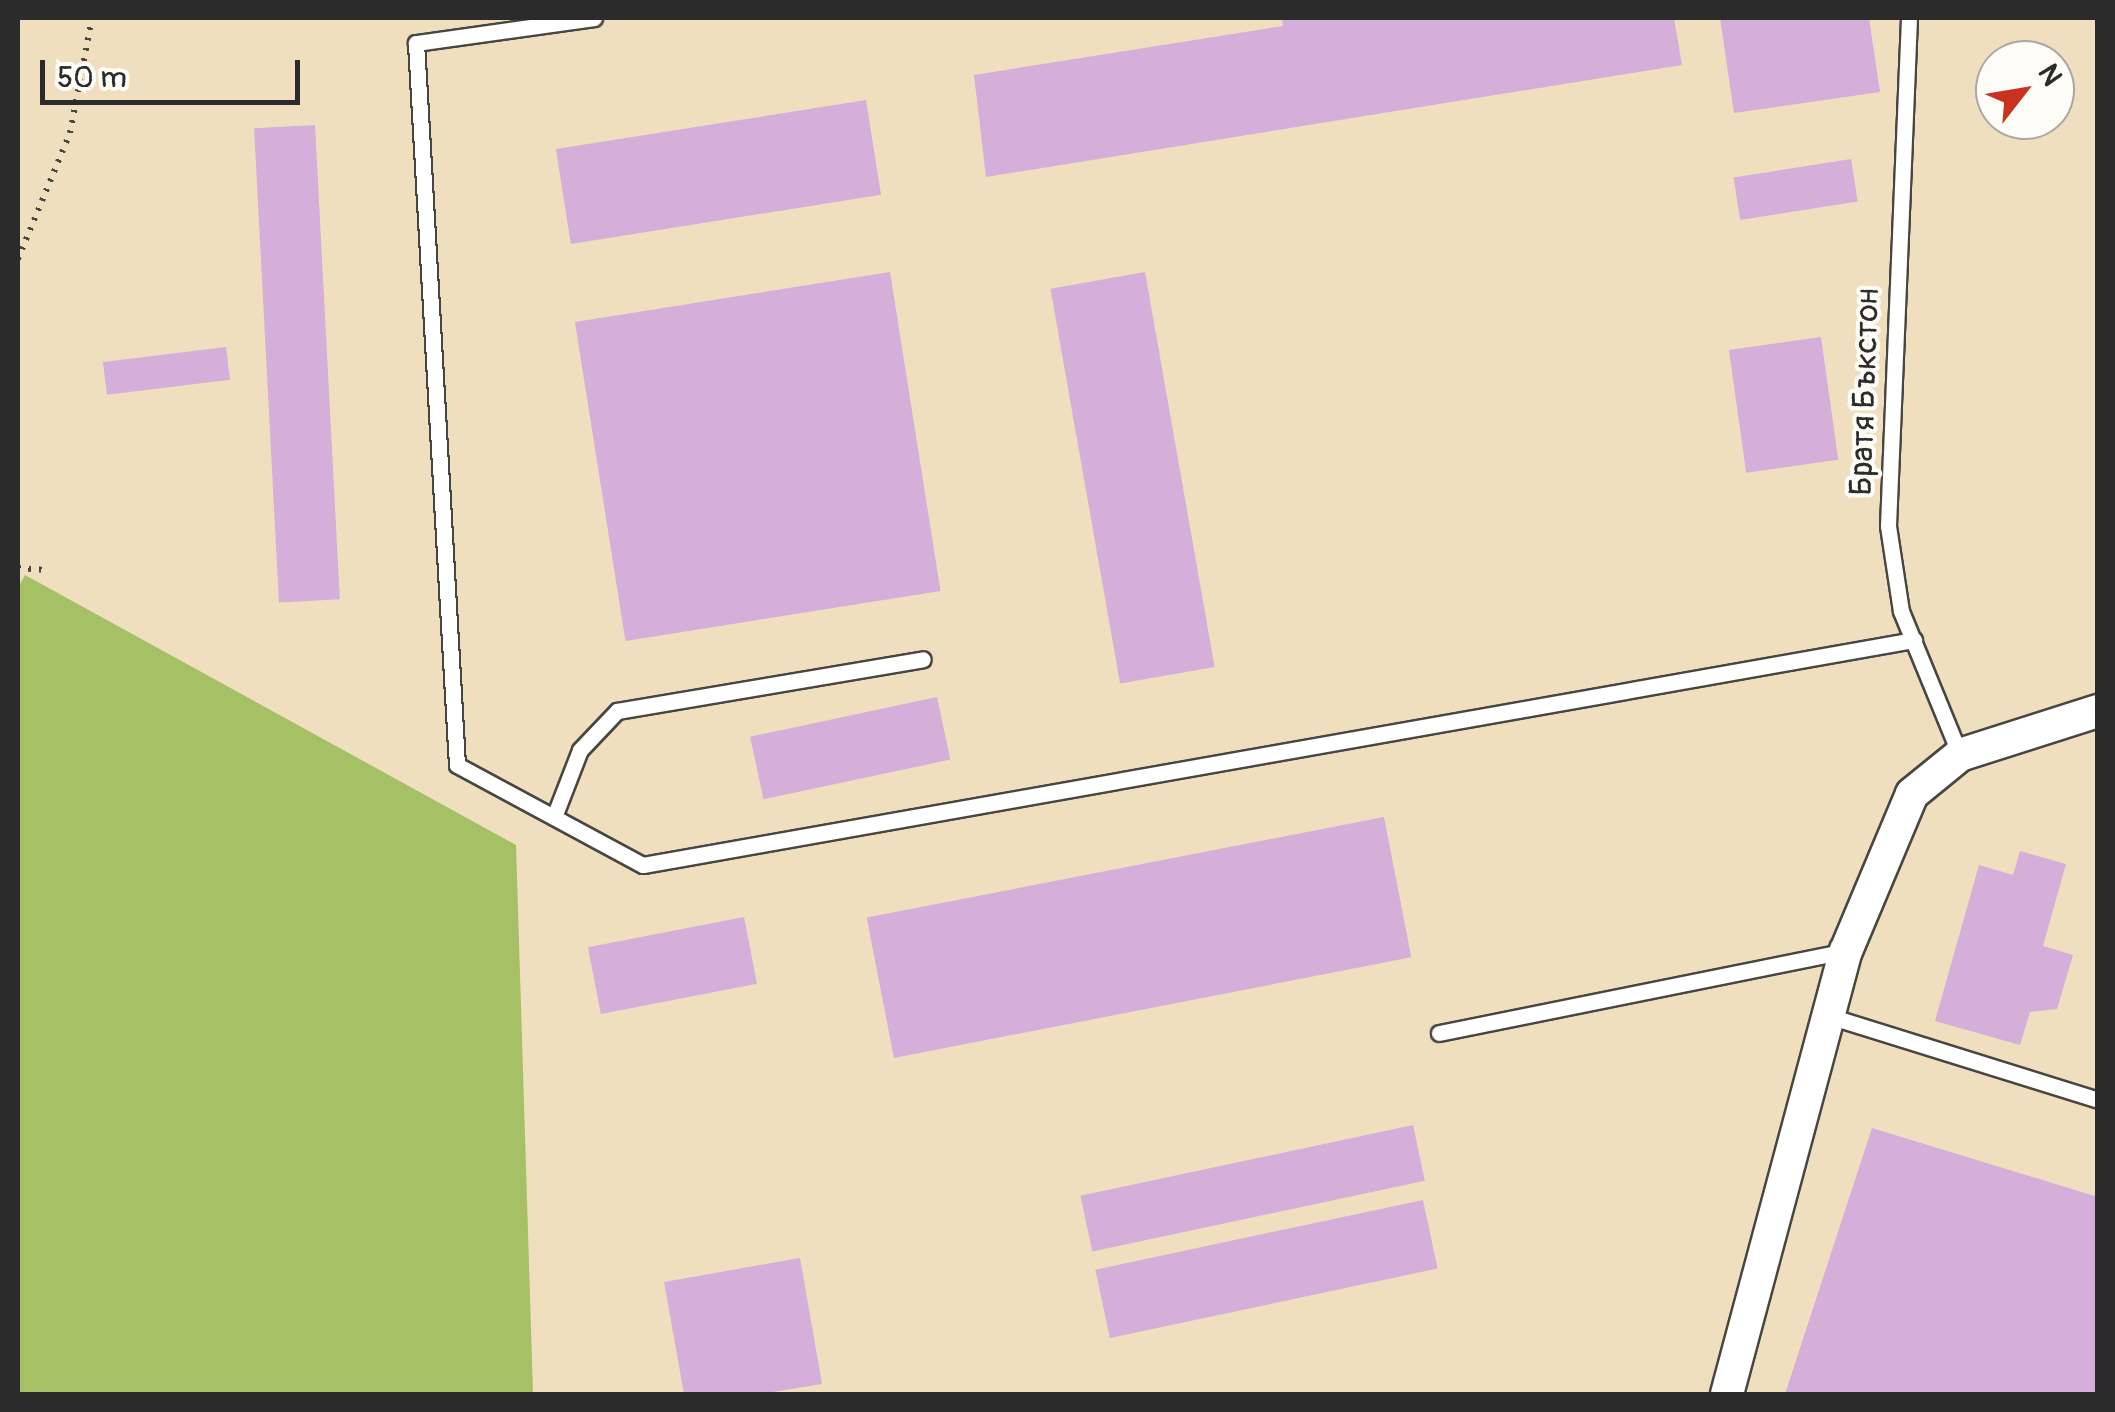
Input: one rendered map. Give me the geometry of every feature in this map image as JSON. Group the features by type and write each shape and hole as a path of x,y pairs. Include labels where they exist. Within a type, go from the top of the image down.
{"street":[{"path":"1726,1394 1846,951 1912,794 1960,756 2098,711"}],"lane":[{"path":"594,18 416,43 457,766 643,866 1914,640"},
{"name":"Братя Бъкстон","path":"1909,18 1888,526 1900,611 1960,756"},
{"path":"554,817 580,750 617,712 923,659"},
{"path":"1440,1034 1846,951"},
{"path":"1829,1016 2098,1100"}],"path":[{"path":"18,259 70,133 92,18"},
{"path":"18,568 46,570"}],"green space":[{"path":"25,575 516,845 533,1394 18,1394 18,588"}],"building":[{"path":"1282,18 1674,18 1682,65 986,177 974,75 1283,26"},
{"path":"1720,18 1869,18 1880,92 1734,113"},
{"path":"866,100 881,195 571,244 556,149"},
{"path":"315,125 340,599 279,603 254,128"},
{"path":"1851,159 1858,201 1740,220 1733,178"},
{"path":"890,272 941,591 625,641 575,322"},
{"path":"1145,272 1215,667 1120,684 1050,289"},
{"path":"1821,337 1838,460 1746,473 1729,350"},
{"path":"226,347 230,380 107,395 103,362"},
{"path":"937,697 950,760 763,799 750,737"},
{"path":"1384,817 1411,957 894,1058 867,918"},
{"path":"2020,851 2066,864 2043,946 2073,955 2057,1009 2030,1012 2020,1045 1935,1021 1979,865 2013,875"},
{"path":"744,917 757,984 601,1014 588,947"},
{"path":"1413,1125 1425,1181 1092,1251 1080,1196"},
{"path":"1872,1128 2098,1197 2098,1394 1785,1394"},
{"path":"1423,1200 1438,1268 1110,1338 1095,1270"},
{"path":"800,1258 822,1384 760,1394 684,1394 664,1282"}]}
